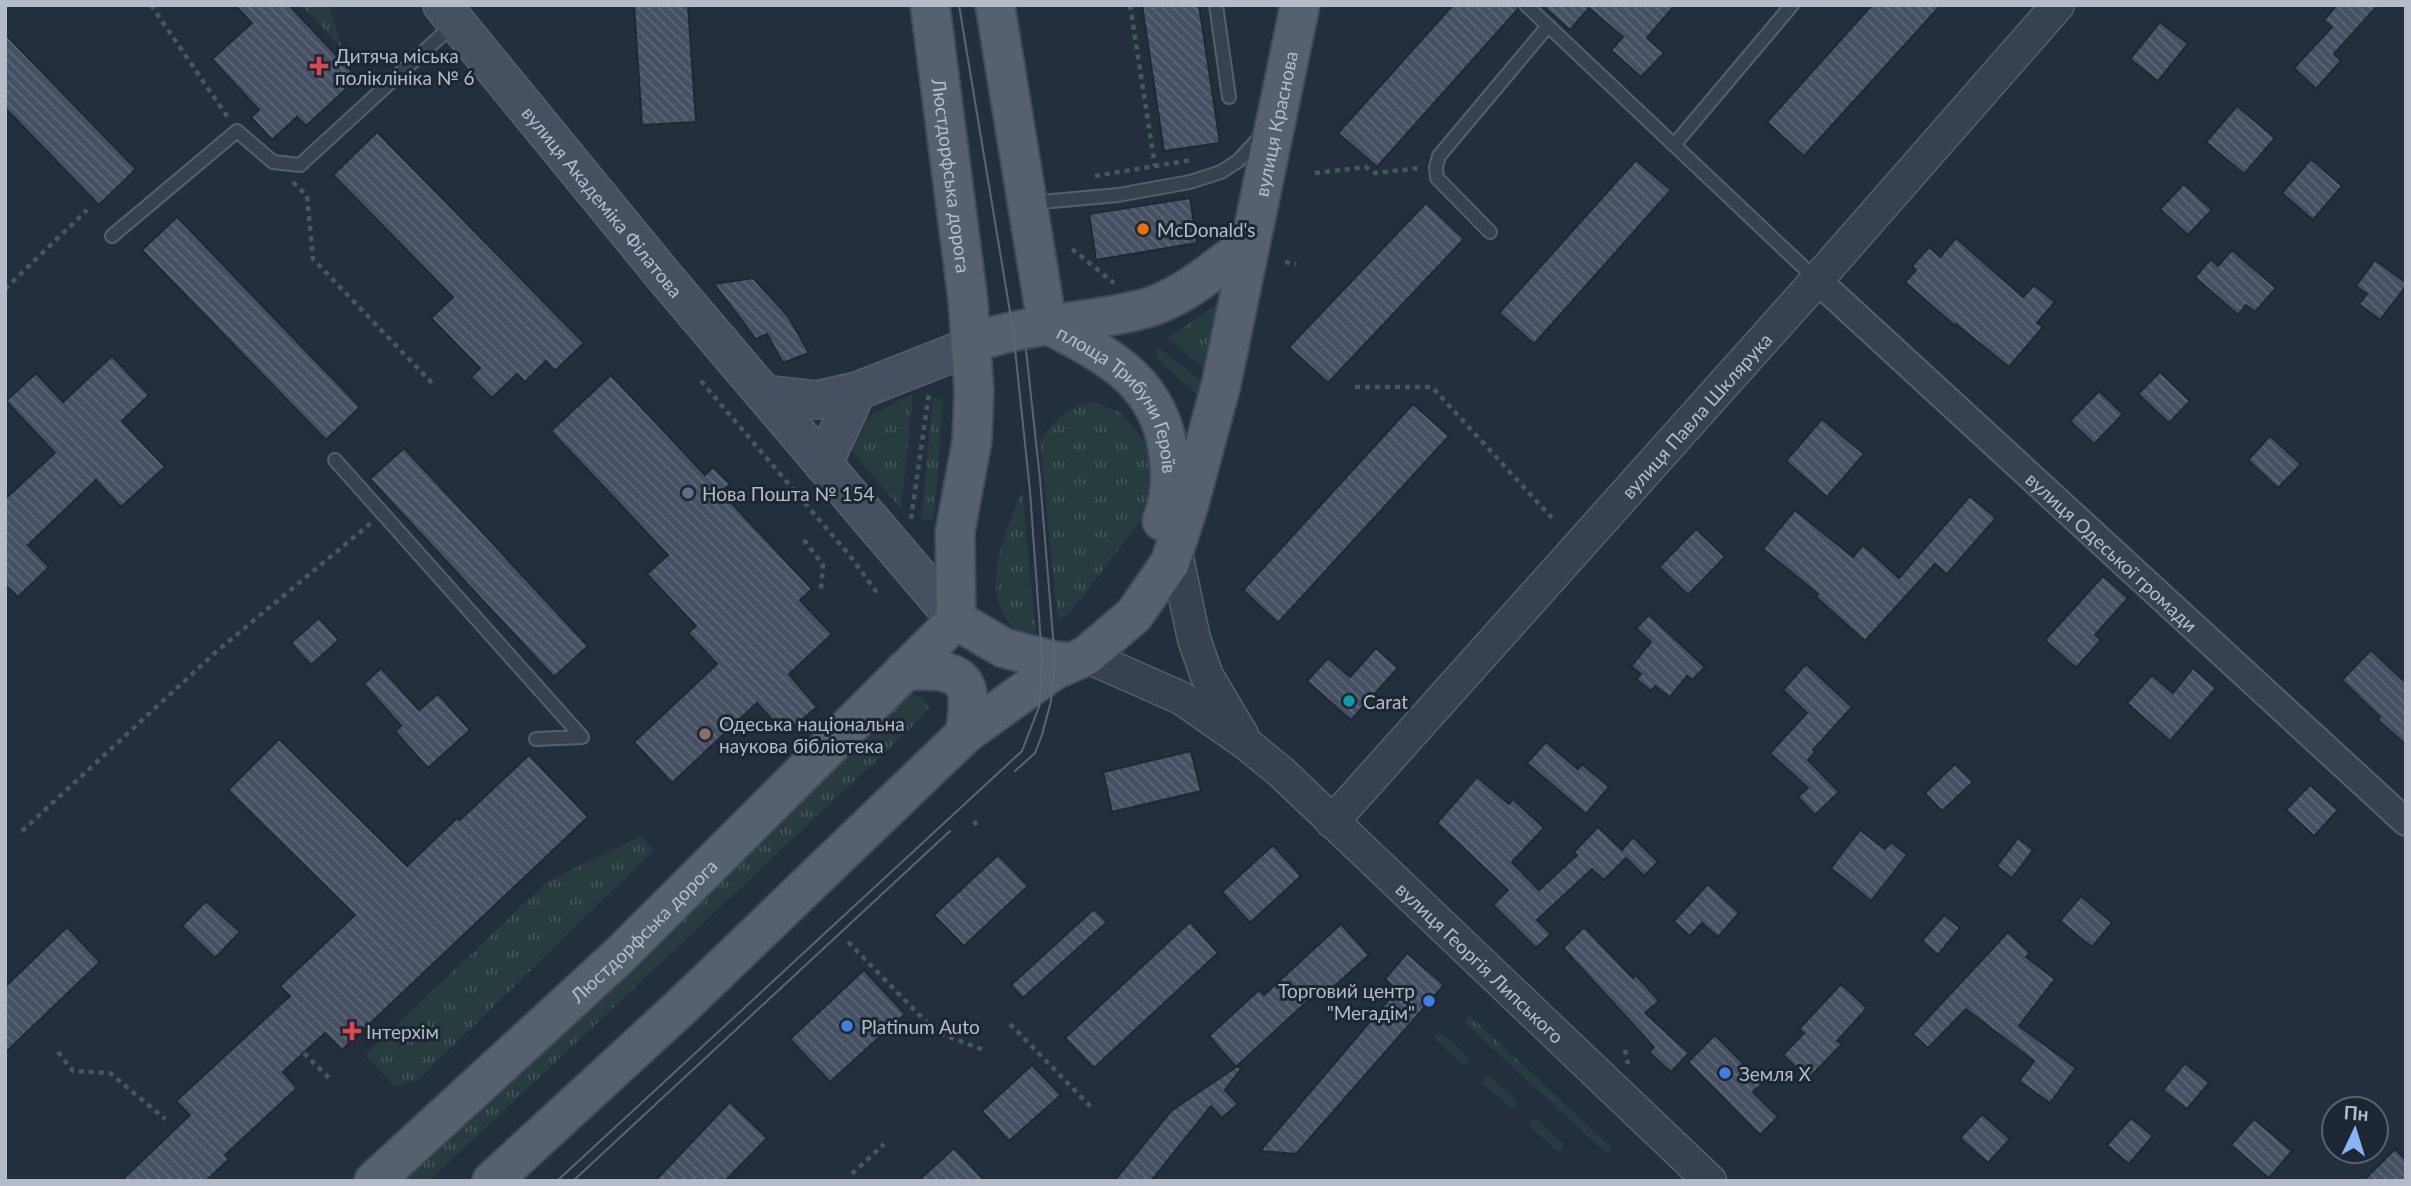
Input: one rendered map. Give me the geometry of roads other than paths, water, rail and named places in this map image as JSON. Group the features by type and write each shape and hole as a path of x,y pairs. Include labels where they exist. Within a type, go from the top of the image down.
{"main road":[{"name":"Люстдорфська дорога","path":"930,5 968,301 970,344"},
{"path":"995,5 1027,204 1028,327"},
{"name":"вулиця Краснова","path":"1211,423 1300,5"},
{"name":"вулиця Академіка Філатова","path":"449,14 668,281 956,620"},
{"path":"764,394 817,400 857,391 957,352 970,344 1028,327 1142,310 1179,293 1250,243"},
{"name":"площа Трибуни Героїв","path":"1028,327 1097,350 1131,376 1156,406 1167,437 1171,475 1167,509 1146,558 1128,591 1065,659"},
{"path":"970,344 974,391 972,429 955,532 956,620 1004,648 1065,659"},
{"path":"823,464 857,391"},
{"name":"площа Трибуни Героїв","path":"1065,659 1134,615 1170,563 1211,423"},
{"name":"Люстдорфська дорога","path":"374,1181 619,956 956,620"},
{"path":"492,1181 680,1008 965,734 1065,659"},
{"path":"904,671 937,670 951,673 962,682 969,697 965,734"}],"street":[{"name":"вулиця Павла Шклярука","path":"1332,822 1817,280 2058,5"},
{"name":"вулиця Одеської громади","path":"1817,280 2406,822"},
{"name":"вулиця Георгія Липського","path":"1167,509 1194,639 1207,676 1248,746"},
{"name":"вулиця Георгія Липського","path":"1065,659 1181,698 1281,772 1710,1181"}],"lane":[{"path":"1216,5 1229,97"},
{"path":"1526,5 1817,280"},
{"path":"1674,145 1792,5"},
{"path":"112,236 237,131 273,162 300,165 449,14"},
{"path":"1490,232 1437,178 1439,156 1548,26"},
{"path":"1027,204 1109,196 1190,182 1221,172 1238,161 1276,117"},
{"path":"335,460 582,737 536,739"}],"tram line":[{"path":"557,1181 1022,751 1039,707 1042,658 1030,491 1013,330 959,5"},
{"path":"1015,771 1035,753 1042,735 1051,701 1055,661 1026,350"},
{"path":"573,1181 950,831"}],"place":[{"name":"Дитяча міська поліклініка № 6","path":"319,66"},
{"name":"McDonald's","path":"1143,229"},
{"name":"Нова Пошта № 154","path":"688,493"},
{"name":"Carat","path":"1349,701"},
{"name":"Одеська національна наукова бібліотека","path":"705,734"},
{"name":"Торговий центр \"Мегадім\"","path":"1429,1001"},
{"name":"Platinum Auto","path":"847,1026"},
{"name":"Інтерхім","path":"352,1031"},
{"name":"Земля Х","path":"1725,1073"}]}
